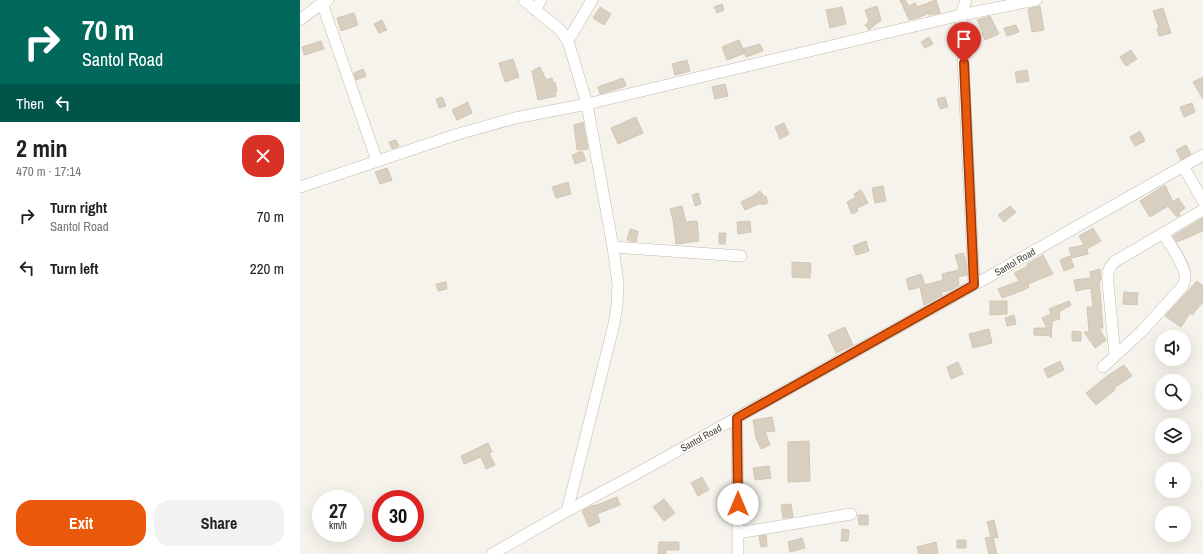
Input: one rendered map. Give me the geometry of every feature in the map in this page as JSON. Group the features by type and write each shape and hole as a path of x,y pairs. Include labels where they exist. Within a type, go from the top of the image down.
{"street":[{"path":"524,0 560,30 568,42 587,104 613,247 618,284 614,324 567,511"},
{"path":"535,10 541,0"},
{"path":"568,42 592,0"},
{"path":"966,0 961,15 974,285"},
{"path":"300,187 458,134 515,118 587,104 961,15 1036,0"},
{"path":"300,20 325,2 377,161"},
{"name":"Santol Road","path":"492,554 974,285 1203,155"},
{"path":"1183,166 1203,201"},
{"path":"1115,356 1107,274 1109,268 1114,262 1203,210"},
{"path":"1103,367 1147,325 1186,281 1182,266 1163,233"},
{"path":"613,247 741,256"},
{"path":"737,418 738,554"},
{"path":"738,533 851,514"}],"building":[{"path":"900,0 905,0 909,6 915,3 917,7 936,0 940,13 929,15 929,13 909,20"},
{"path":"722,4 724,10 717,13 714,7"},
{"path":"877,6 881,20 869,30 865,25 869,21 865,10"},
{"path":"1040,6 1044,30 1032,32 1028,9"},
{"path":"600,7 611,14 604,25 593,18"},
{"path":"842,7 846,24 830,28 826,10"},
{"path":"1163,8 1171,33 1159,36 1157,29 1159,28 1153,11"},
{"path":"354,13 358,25 341,31 337,18"},
{"path":"990,16 999,34 985,40 977,20"},
{"path":"382,20 387,30 379,33 374,24"},
{"path":"1016,25 1019,32 1007,36 1004,28"},
{"path":"929,37 933,44 925,48 921,42"},
{"path":"739,40 745,53 727,60 722,47"},
{"path":"321,41 324,49 304,55 302,47"},
{"path":"760,44 763,51 746,57 743,49"},
{"path":"1131,50 1137,59 1126,66 1120,57"},
{"path":"513,59 519,77 505,82 499,63"},
{"path":"687,60 690,71 675,75 672,64"},
{"path":"540,67 546,80 552,78 553,83 555,82 557,91 555,91 556,96 538,100 532,71"},
{"path":"363,69 366,76 356,80 354,73"},
{"path":"1027,70 1029,81 1017,83 1015,72"},
{"path":"1203,77 1203,99 1193,82"},
{"path":"623,78 626,86 600,94 598,87"},
{"path":"725,84 728,96 715,99 712,87"},
{"path":"442,97 446,106 439,108 436,99"},
{"path":"945,97 948,107 940,109 937,99"},
{"path":"468,102 472,113 457,120 452,110"},
{"path":"1192,103 1195,112 1184,117 1180,107"},
{"path":"636,117 643,133 618,144 611,128"},
{"path":"583,122 588,149 577,150 574,125"},
{"path":"784,123 789,134 780,139 775,127"},
{"path":"1140,131 1145,141 1135,146 1130,137"},
{"path":"396,140 399,146 392,149 389,142"},
{"path":"1186,145 1191,154 1181,160 1176,150"},
{"path":"582,151 586,160 575,164 572,155"},
{"path":"387,168 392,180 380,184 375,172"},
{"path":"568,182 571,194 556,198 552,187"},
{"path":"1165,185 1173,202 1178,198 1185,208 1177,217 1168,206 1150,217 1140,201"},
{"path":"883,186 886,201 875,203 872,188"},
{"path":"861,190 868,203 857,208 858,211 852,214 847,202 856,197 854,194"},
{"path":"760,191 765,197 766,196 768,203 762,205 761,203 745,210 741,202"},
{"path":"698,193 701,204 695,206 692,195"},
{"path":"682,206 686,222 697,221 699,241 676,244 670,209"},
{"path":"1010,206 1016,212 1004,222 998,215"},
{"path":"1203,218 1203,231 1177,242 1173,236"},
{"path":"750,221 751,232 738,234 737,222"},
{"path":"1093,228 1101,241 1087,249 1088,254 1072,258 1069,248 1084,245 1079,236"},
{"path":"630,229 638,231 636,242 627,240"},
{"path":"719,233 726,233 725,244 719,244"},
{"path":"866,241 869,251 856,255 853,246"},
{"path":"963,253 966,261 967,275 958,277 959,285 951,290 942,292 942,295 924,305 920,287 909,290 906,279 921,274 925,285 943,280 942,274 959,270 955,255"},
{"path":"1043,255 1053,274 1028,284 1029,287 1024,290 1002,298 998,289 1019,281 1014,273 1028,266 1027,264"},
{"path":"1070,256 1074,267 1064,271 1060,260"},
{"path":"792,262 811,263 810,278 792,277"},
{"path":"1100,269 1101,280 1099,281 1103,328 1099,328 1106,340 1095,348 1084,332 1089,332 1087,307 1093,307 1091,288 1076,291 1074,280 1091,278 1090,272"},
{"path":"1197,281 1203,286 1203,302 1192,315 1190,313 1181,327 1165,316"},
{"path":"446,282 447,289 438,291 436,284"},
{"path":"1124,292 1138,293 1137,305 1123,304"},
{"path":"990,301 1007,301 1007,314 990,315"},
{"path":"1069,301 1071,305 1059,312 1060,319 1052,321 1051,338 1051,336 1034,335 1034,328 1047,328 1042,318 1051,314 1049,309"},
{"path":"1014,315 1016,324 1007,326 1005,318"},
{"path":"845,327 853,345 836,353 828,335"},
{"path":"989,329 992,343 973,348 969,334"},
{"path":"1072,331 1081,332 1081,341 1072,341"},
{"path":"1060,361 1064,370 1048,378 1044,369"},
{"path":"958,362 963,374 951,379 947,367"},
{"path":"1124,365 1132,376 1114,388 1115,390 1096,405 1086,393 1107,376"},
{"path":"772,417 775,431 765,432 770,445 761,449 756,438 753,420"},
{"path":"809,441 810,481 788,482 788,442"},
{"path":"488,443 492,452 489,453 495,465 486,469 481,457 464,464 461,456"},
{"path":"769,466 771,478 755,480 753,468"},
{"path":"702,477 709,490 698,496 691,483"},
{"path":"617,497 620,505 597,514 600,522 589,527 582,511 593,505 594,506"},
{"path":"664,499 675,513 664,521 653,507"},
{"path":"791,504 793,517 783,518 781,505"},
{"path":"858,515 868,515 868,525 859,525"},
{"path":"994,520 998,538 993,537 997,554 989,554 985,538 991,537 987,522"},
{"path":"842,529 849,530 848,541 841,541"},
{"path":"766,535 767,546 761,547 759,536"},
{"path":"802,538 805,548 790,552 788,542"},
{"path":"957,540 966,540 966,548 957,548"},
{"path":"659,542 679,542 679,550 666,550 666,554 658,554"},
{"path":"936,542 938,553 919,554 917,547"}],"route":[{"path":"738,504 737,418 974,285 964,63"}]}
